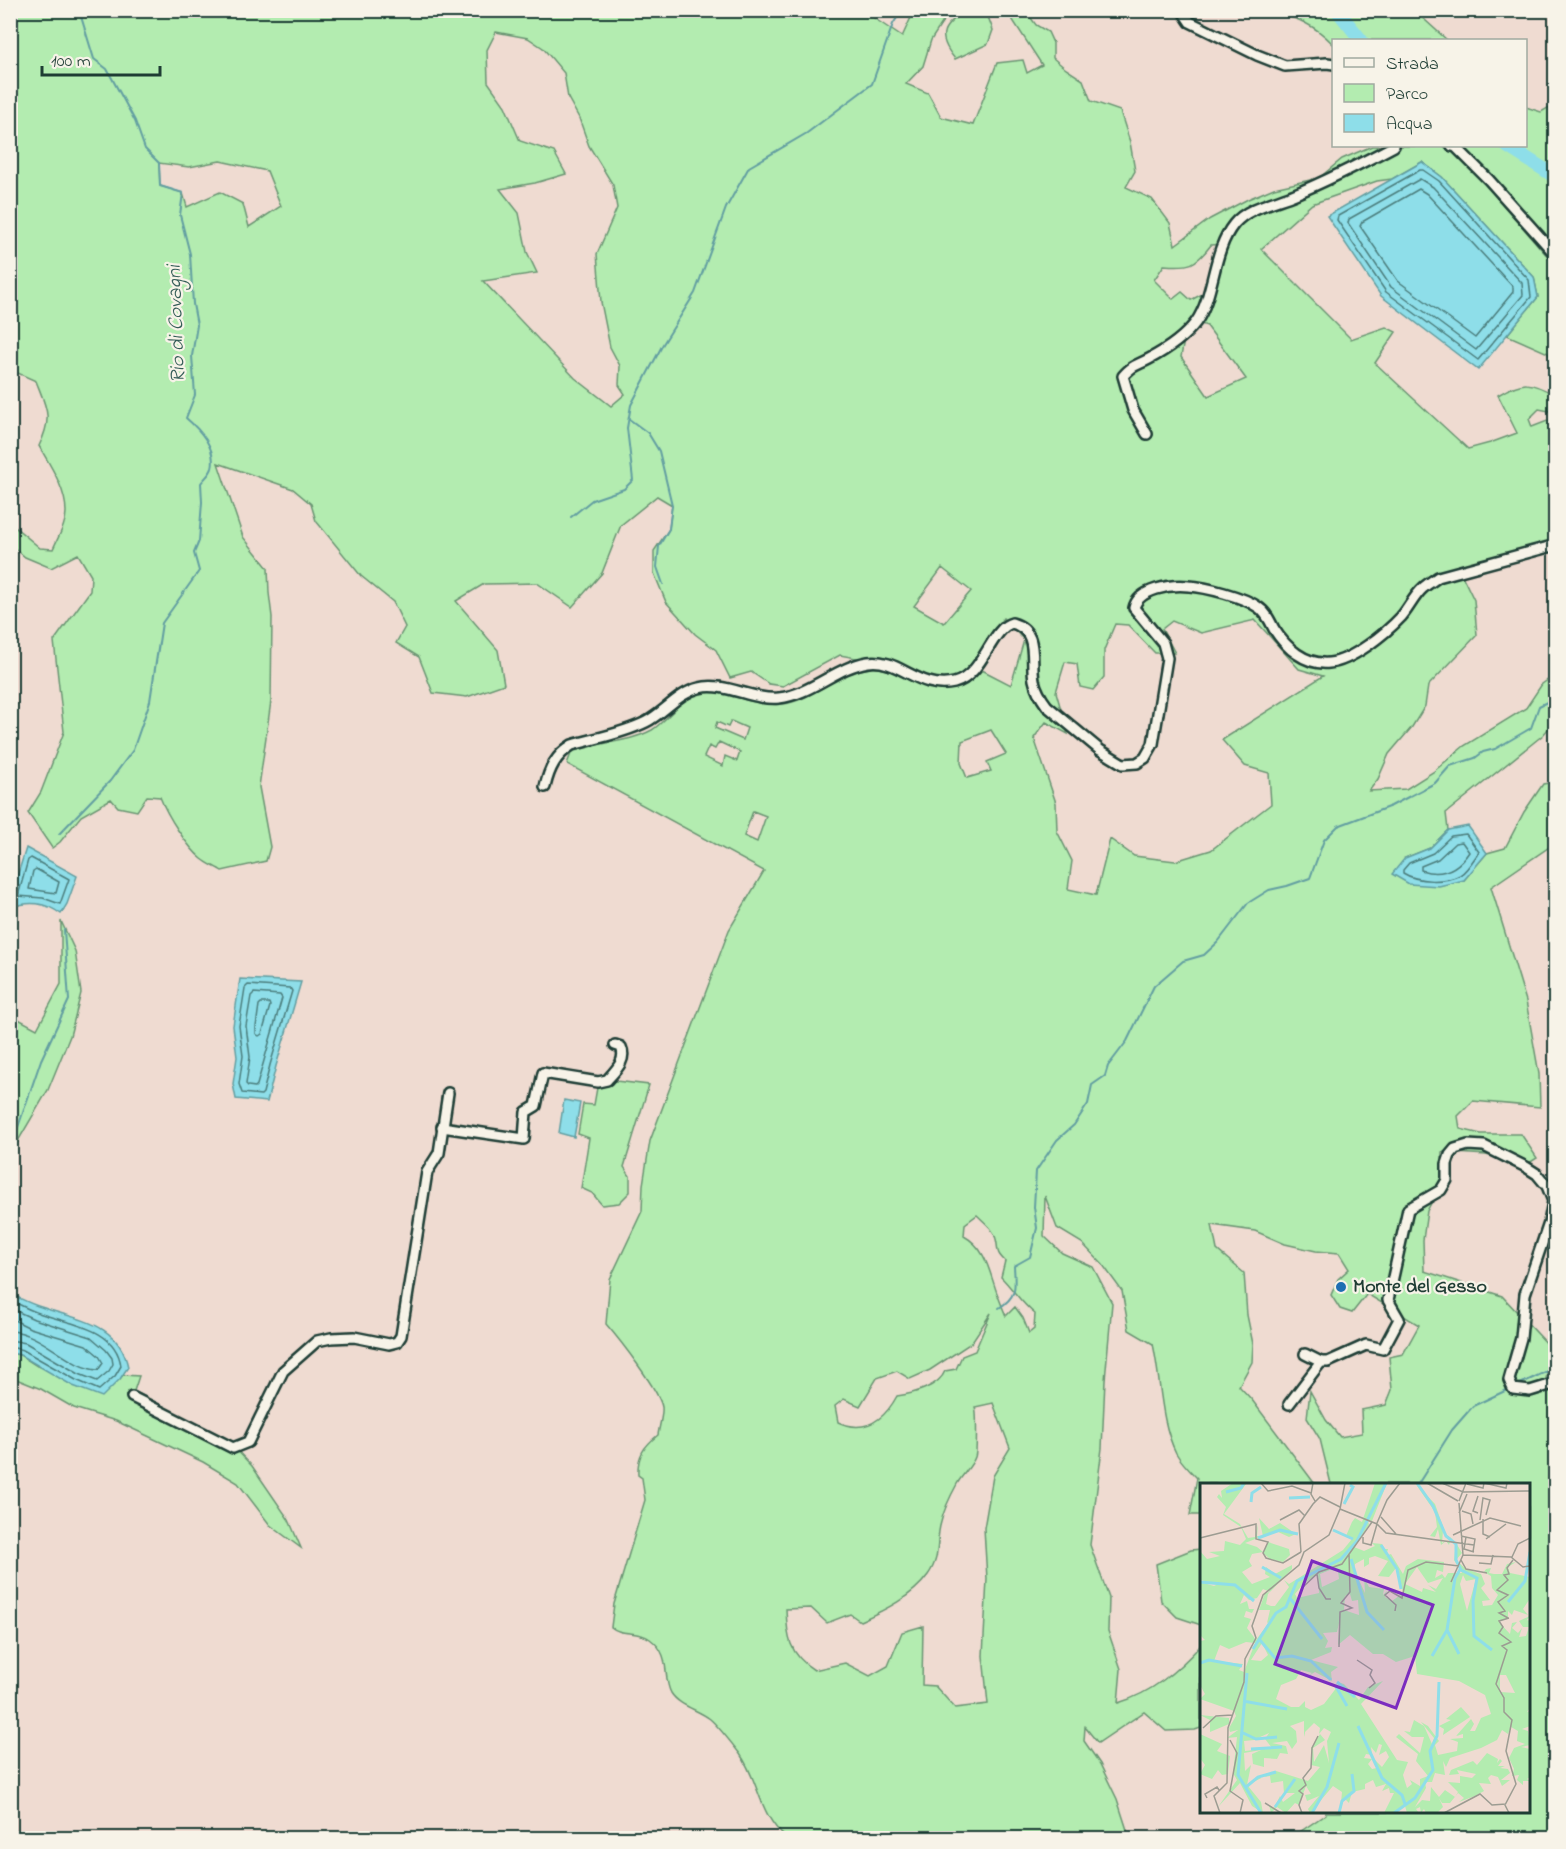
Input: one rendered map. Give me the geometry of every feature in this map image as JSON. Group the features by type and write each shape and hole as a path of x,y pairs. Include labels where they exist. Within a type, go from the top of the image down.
{"street":[{"path":"1182,10 1190,22 1285,66 1332,64"},
{"path":"1147,435 1133,410 1123,376 1132,366 1169,347 1197,321 1221,244 1235,223 1255,209 1295,194 1392,147"},
{"path":"1456,147 1556,255"},
{"path":"544,787 551,767 564,750 572,745 625,731 646,722 692,690 712,686 756,697 780,698 804,691 853,666 878,661 931,684 950,683 968,675 982,660 1002,628 1012,623 1026,630 1032,641 1034,680 1040,697 1047,706 1110,757 1123,764 1137,763 1145,758 1153,744 1167,658 1163,643 1134,609 1142,595 1158,590 1189,586 1240,599 1263,611 1280,638 1297,655 1314,662 1327,664 1342,661 1375,639 1401,617 1422,588 1438,577 1556,545"},
{"path":"442,1127 524,1139 526,1112 536,1106 543,1073 598,1082 607,1080 624,1054 621,1047 615,1045"},
{"path":"132,1397 233,1448 248,1442 283,1371 317,1341 354,1337 389,1344 397,1342 401,1336 427,1172 438,1153 448,1093"},
{"path":"1305,1354 1321,1362 1328,1362 1366,1345 1383,1349 1398,1325 1399,1319 1388,1300 1408,1209 1441,1190 1447,1180 1447,1164 1450,1155 1455,1149 1468,1145 1484,1146 1537,1174 1547,1186 1553,1201 1550,1223 1525,1294 1521,1338 1509,1380 1513,1389 1530,1391 1556,1383"},
{"path":"1289,1404 1321,1362"}],"green space":[{"path":"862,10 902,37 914,11 950,11 931,40 923,66 906,84 928,93 941,117 973,125 997,63 1023,60 1027,73 1042,65 1007,11 1026,11 1036,25 1048,32 1053,43 1053,58 1083,80 1091,101 1120,111 1130,142 1135,171 1126,187 1152,199 1170,223 1175,245 1210,219 1248,199 1274,188 1319,178 1342,159 1370,147 1445,147 1464,159 1555,265 1555,371 1548,353 1507,335 1538,297 1534,277 1442,177 1422,162 1392,179 1377,181 1312,204 1261,249 1351,339 1386,327 1396,332 1375,363 1468,449 1517,433 1498,395 1526,384 1539,387 1555,395 1555,408 1549,411 1539,409 1529,419 1532,427 1555,418 1555,541 1458,567 1474,600 1477,635 1428,686 1425,706 1412,727 1389,754 1378,779 1369,791 1406,789 1433,772 1464,746 1526,708 1542,684 1555,675 1555,721 1543,735 1446,813 1448,830 1430,848 1405,858 1464,880 1487,853 1505,848 1524,812 1543,784 1555,782 1555,843 1491,887 1526,1001 1539,1074 1540,1107 1473,1101 1458,1116 1460,1129 1481,1134 1521,1134 1537,1158 1526,1165 1486,1155 1442,1152 1441,1184 1427,1211 1423,1240 1424,1271 1502,1296 1552,1349 1546,1379 1556,1378 1555,1838 1291,1838 1326,1813 1530,1813 1530,1483 1331,1483 1320,1439 1307,1418 1310,1391 1326,1420 1340,1437 1362,1433 1361,1410 1386,1405 1392,1390 1389,1357 1403,1354 1419,1325 1367,1294 1352,1313 1340,1309 1331,1295 1338,1279 1349,1269 1339,1253 1316,1251 1285,1244 1255,1231 1212,1225 1217,1250 1244,1273 1247,1315 1253,1344 1252,1362 1239,1386 1314,1483 1200,1483 1200,1515 1190,1515 1197,1478 1178,1456 1171,1441 1164,1414 1153,1344 1129,1330 1122,1291 1103,1265 1082,1243 1057,1228 1045,1196 1044,1236 1062,1253 1093,1267 1112,1303 1102,1448 1090,1545 1109,1598 1108,1631 1121,1669 1118,1703 1153,1687 1183,1664 1200,1646 1200,1728 1166,1731 1144,1712 1098,1743 1085,1727 1084,1741 1100,1764 1117,1799 1129,1836 1132,1838 786,1838 764,1808 752,1776 740,1754 710,1719 684,1705 671,1693 664,1659 657,1645 645,1636 615,1630 611,1627 614,1604 645,1500 642,1478 638,1475 640,1457 645,1447 658,1435 662,1407 646,1377 606,1324 610,1279 642,1211 643,1185 650,1141 729,930 764,871 567,764 572,751 633,738 652,730 687,699 702,691 716,690 742,699 783,704 805,697 849,674 876,668 888,670 935,688 962,684 982,670 1011,685 1024,640 1003,618 981,650 972,670 941,685 888,664 840,655 783,686 769,684 751,672 730,678 716,650 695,634 666,602 654,573 654,551 669,529 672,505 657,496 621,525 602,573 572,607 537,583 484,584 456,601 498,650 504,684 467,697 433,693 419,657 396,643 405,627 393,602 361,576 316,521 311,504 293,489 218,463 243,537 268,568 272,617 271,701 259,787 270,847 266,861 222,871 204,861 190,847 172,821 160,797 147,796 137,811 118,807 111,799 81,816 60,842 52,848 28,813 41,792 64,732 54,641 90,591 91,576 78,554 51,568 25,557 11,545 10,523 40,548 53,549 63,526 66,512 60,486 39,446 47,420 43,399 36,381 11,370 11,11","holes":["496,32 528,38 543,48 564,73 568,98 579,118 589,146 613,185 617,208 597,254 601,302 610,347 620,366 619,385 625,394 611,406 575,378 483,281 537,273 527,252 519,213 500,189 535,183 566,174 554,152 520,141 505,106 488,82 487,50","220,161 267,171 281,206 249,227 243,204 220,192 187,207 183,193 160,186 159,163 189,167","1221,244 1208,291 1191,300 1182,292 1173,299 1154,280 1164,265 1191,264 1201,257 1211,245","1201,324 1207,326 1246,379 1208,396 1181,357 1184,340","942,568 971,591 944,623 914,606","1255,620 1299,669 1323,676 1222,740 1245,766 1269,773 1271,804 1211,850 1175,861 1134,856 1110,839 1096,895 1068,889 1072,861 1057,831 1056,803 1034,738 1046,722 1068,734 1056,692 1065,662 1077,664 1080,687 1093,690 1104,677 1104,650 1115,624 1128,625 1155,653 1175,653 1162,629 1172,621 1201,633","731,721 747,728 743,740 715,728 717,722 728,727","991,730 1006,754 987,762 991,771 967,778 961,763 962,741","719,742 740,752 737,761 725,756 723,766 704,757 709,746 715,749","753,811 766,816 757,842 744,836","977,1215 993,1232 999,1253 1005,1261 1001,1277 1035,1314 1034,1329 1029,1333 1023,1318 1015,1307 1006,1316 986,1261 977,1247 964,1236 965,1224","991,1313 975,1351 962,1356 956,1369 945,1371 942,1377 924,1389 897,1396 886,1412 873,1422 857,1426 838,1422 835,1406 844,1399 860,1406 877,1378 897,1371 910,1379 930,1370 971,1343","993,1403 1010,1448 993,1476 984,1528 987,1579 983,1656 988,1704 955,1708 935,1686 922,1685 923,1626 902,1632 888,1666 870,1676 845,1663 814,1670 794,1651 787,1628 786,1609 811,1608 827,1623 850,1614 860,1621 897,1602 922,1583 935,1561 939,1529 948,1502 975,1457 975,1407"]},
{"path":"966,11 987,14 993,30 988,44 955,59 945,43 944,31 952,21"},
{"path":"1272,11 1415,11 1446,39 1332,39 1332,43 1319,32 1290,16"},
{"path":"1555,104 1555,250 1462,147 1527,147 1527,107 1541,112"},
{"path":"61,921 75,951 81,993 70,1036 48,1090 11,1153 11,1015 37,1029 61,984"},
{"path":"607,1080 649,1085 624,1167 630,1176 630,1192 619,1203 602,1205 592,1193 581,1188 589,1138 578,1134 583,1104 594,1105 598,1082"},
{"path":"10,1353 20,1355 37,1366 120,1379 123,1375 139,1376 134,1391 229,1442 252,1466 289,1520 301,1548 270,1525 238,1483 203,1462 116,1421 74,1408 41,1389 11,1377"},
{"path":"1200,1549 1200,1625 1177,1617 1161,1601 1156,1564 1191,1550"}],"water":[{"path":"1422,162 1442,177 1534,277 1538,297 1478,370 1381,296 1327,216"},
{"path":"1468,826 1487,853 1464,880 1439,886 1409,884 1392,874 1405,858 1430,848 1448,830"},
{"path":"26,848 77,876 61,914 49,907 37,904 11,907 12,893"},
{"path":"240,979 301,982 267,1102 236,1099 233,1084 237,1057 233,1026"},
{"path":"564,1100 580,1103 574,1137 559,1133"},
{"path":"10,1294 37,1306 95,1325 106,1332 116,1340 128,1367 120,1379 102,1397 73,1386 20,1355 11,1353"}],"waterway":[{"name":"Rio di Covagni","path":"59,834 110,781 133,750 150,701 162,623 199,571 194,553 199,541 201,483 209,474 213,461 206,440 186,418 195,395 192,356 197,325 193,304 190,254 180,215 183,193 160,186 159,163 145,149 135,121 107,69 94,59 79,10"},
{"path":"571,517 592,500 624,489 633,480 627,428 631,405 663,344 695,293 726,208 749,167 807,133 872,84 893,24 902,10"},
{"path":"1337,10 1360,39"},
{"path":"1509,147 1556,177"},
{"path":"629,419 648,433 659,451 672,505 669,529 659,546 657,567 663,584"},
{"path":"999,1308 1010,1299 1014,1290 1014,1266 1030,1257 1037,1228 1034,1207 1036,1171 1057,1140 1074,1125 1088,1104 1092,1085 1105,1076 1108,1066 1127,1041 1154,986 1183,961 1204,955 1218,942 1248,903 1269,890 1310,878 1324,840 1338,826 1391,806 1435,783 1450,766 1495,749 1531,728 1539,706 1549,701 1553,683 1556,683"},
{"name":"Rio di Covagni","path":"10,1141 16,1133 41,1060 69,1000 64,930"},
{"path":"1518,1385 1556,1367"},
{"path":"1419,1483 1452,1430 1473,1406 1507,1390"}],"place":[{"name":"Monte del Gesso","path":"1341,1287"}]}
